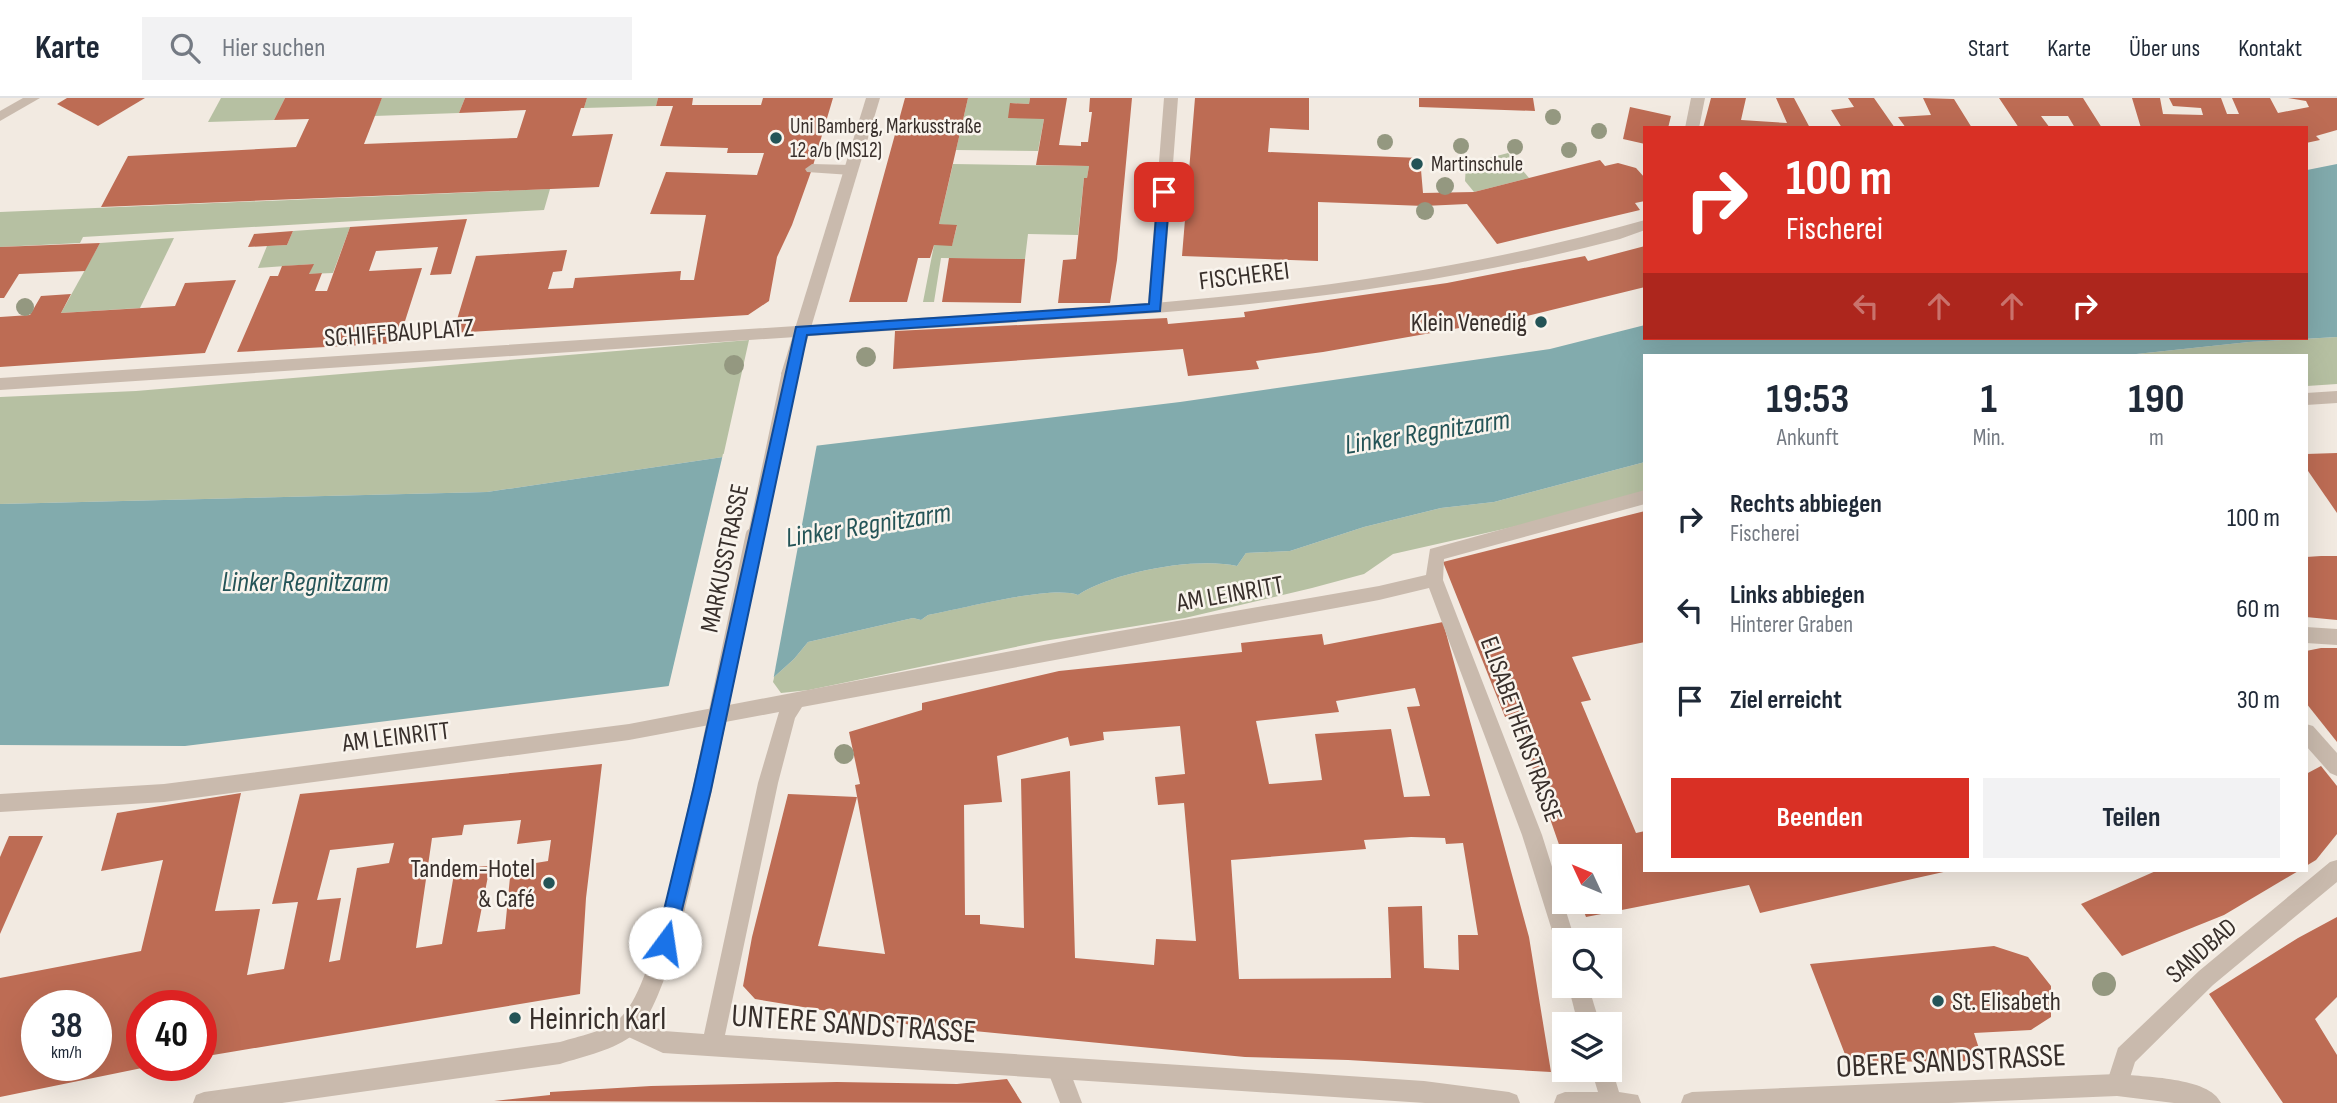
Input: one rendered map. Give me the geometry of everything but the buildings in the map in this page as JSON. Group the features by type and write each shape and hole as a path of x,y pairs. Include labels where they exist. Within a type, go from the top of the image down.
{"street":[{"path":"0,117 33,98"},
{"name":"MARKUSSTRASSE","path":"627,1027 649,996 665,943 702,790 789,374 873,98"},
{"path":"1155,308 1171,98"},
{"path":"1692,126 1698,98"},
{"path":"812,169 851,170"},
{"name":"FISCHEREI","path":"801,331 1217,303 1385,281 1502,261 1643,226"},
{"name":"SCHIFFBAUPLATZ","path":"0,384 801,331"},
{"path":"2308,399 2337,397"},
{"path":"1434,580 1436,554 1643,498"},
{"name":"AM LEINRITT","path":"0,803 164,793 629,733 1085,645 1379,593 1434,580"},
{"name":"ELISABETHENSTRASSE","path":"1434,580 1528,823 1561,928"},
{"path":"2308,635 2337,637"},
{"path":"713,1044 768,783 786,716 796,700"},
{"path":"2308,734 2337,767"},
{"name":"SANDBAD","path":"2117,1085 2126,1056 2206,978 2337,869"},
{"path":"204,1103 560,1053 598,1041 627,1027"},
{"name":"UNTERE SANDSTRASSE","path":"627,1027 663,1042 1424,1092 1509,1103"},
{"path":"1058,1069 1071,1103"},
{"path":"1565,1103 1620,1102 1609,1082"},
{"name":"OBERE SANDSTRASSE","path":"1692,1103 2117,1085 2197,1096 2210,1103"}],"green space":[{"path":"221,98 285,98 274,120 208,122"},
{"path":"382,98 465,98 459,113 374,116"},
{"path":"587,98 658,98 656,106 584,108"},
{"path":"968,98 1030,98 1029,104 1011,103 1044,119 1038,151 956,150"},
{"path":"1508,153 1529,178 1474,192 1465,181 1466,164"},
{"path":"953,164 1089,166 1087,178 1084,178 1078,235 1028,234 1025,259 941,258 934,302 923,302 934,245 952,245 957,226 939,224"},
{"path":"550,189 544,210 83,237 80,243 0,247 0,212"},
{"path":"350,227 333,273 309,274 313,264 258,268 267,246 287,245 293,231"},
{"path":"174,238 140,308 61,313 100,243"},
{"path":"2337,337 2337,384 2308,386 2308,354 2136,354 2249,342"},
{"path":"749,340 723,457 487,492 0,504 0,397 136,391"},
{"path":"1643,463 1643,493 1566,515 1393,554 1364,574 1312,588 1185,618 1044,641 809,690 781,693 773,682 774,677 808,642 913,618 921,620 928,615 1027,595 1078,595 1112,580 1155,568 1199,564 1237,566 1246,553 1290,551 1364,527 1441,508 1494,502"}],"water":[{"path":"2337,164 2337,337 2308,339 2308,170"},
{"name":"Linker Regnitzarm","path":"1643,326 1643,340 2284,340 2136,354 1643,354 1643,463 1494,502 1441,508 1364,527 1290,551 1246,553 1237,566 1199,564 1155,568 1112,579 1078,595 1027,595 928,615 921,620 913,618 808,642 774,677 669,686 185,746 0,745 0,504 487,492 723,457 1180,402 1550,349"}],"pier":[{"path":"817,444 773,681 668,689 723,454"}],"place":[{"name":"Uni Bamberg, Markusstraße 12 a/b (MS12)","path":"776,138"},
{"name":"Martinschule","path":"1417,164"},
{"name":"Klein Venedig","path":"1541,322"},
{"name":"Tandem-Hotel & Café","path":"549,883"},
{"name":"St. Elisabeth","path":"1938,1001"},
{"name":"Heinrich Karl","path":"515,1018"}],"route":[{"path":"665,943 702,790 789,374 801,331 1155,308 1164,192"}]}
